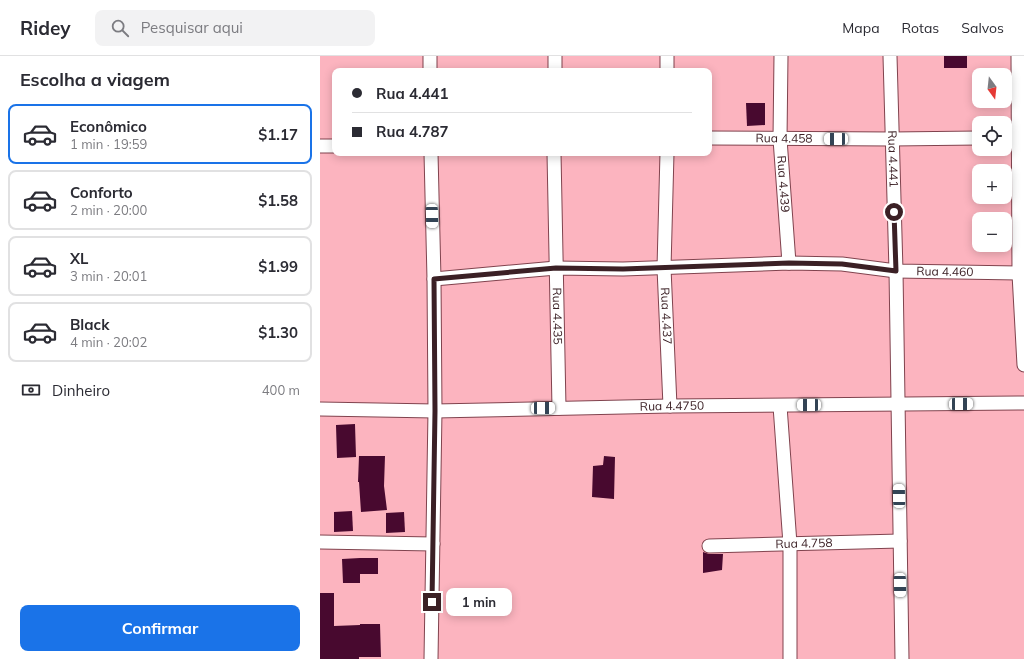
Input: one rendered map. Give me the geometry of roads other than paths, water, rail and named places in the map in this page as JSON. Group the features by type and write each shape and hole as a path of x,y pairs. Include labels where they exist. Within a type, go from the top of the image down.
{"street":[{"path":"430,56 430,68"},
{"path":"555,56 555,68"},
{"path":"667,56 667,68"},
{"name":"Rua 4.439","path":"781,56 780,139 789,263"},
{"name":"Rua 4.441","path":"890,56 896,271 902,659"},
{"path":"1018,56 1022,138 1024,365"},
{"name":"Rua 4.458","path":"712,138 972,138"},
{"path":"320,146 332,146"},
{"path":"431,156 435,411 431,659"},
{"name":"Rua 4.435","path":"554,156 559,408"},
{"name":"Rua 4.437","path":"667,156 664,268 670,406"},
{"name":"Rua 4.460","path":"434,279 556,268 623,269 789,263 842,264 896,271 1022,273"},
{"name":"Rua 4.4750","path":"320,409 435,411 670,406 1024,403"},
{"path":"780,406 790,544 790,659"},
{"name":"Rua 4.758","path":"709,546 900,541"},
{"path":"320,542 433,544"}]}
